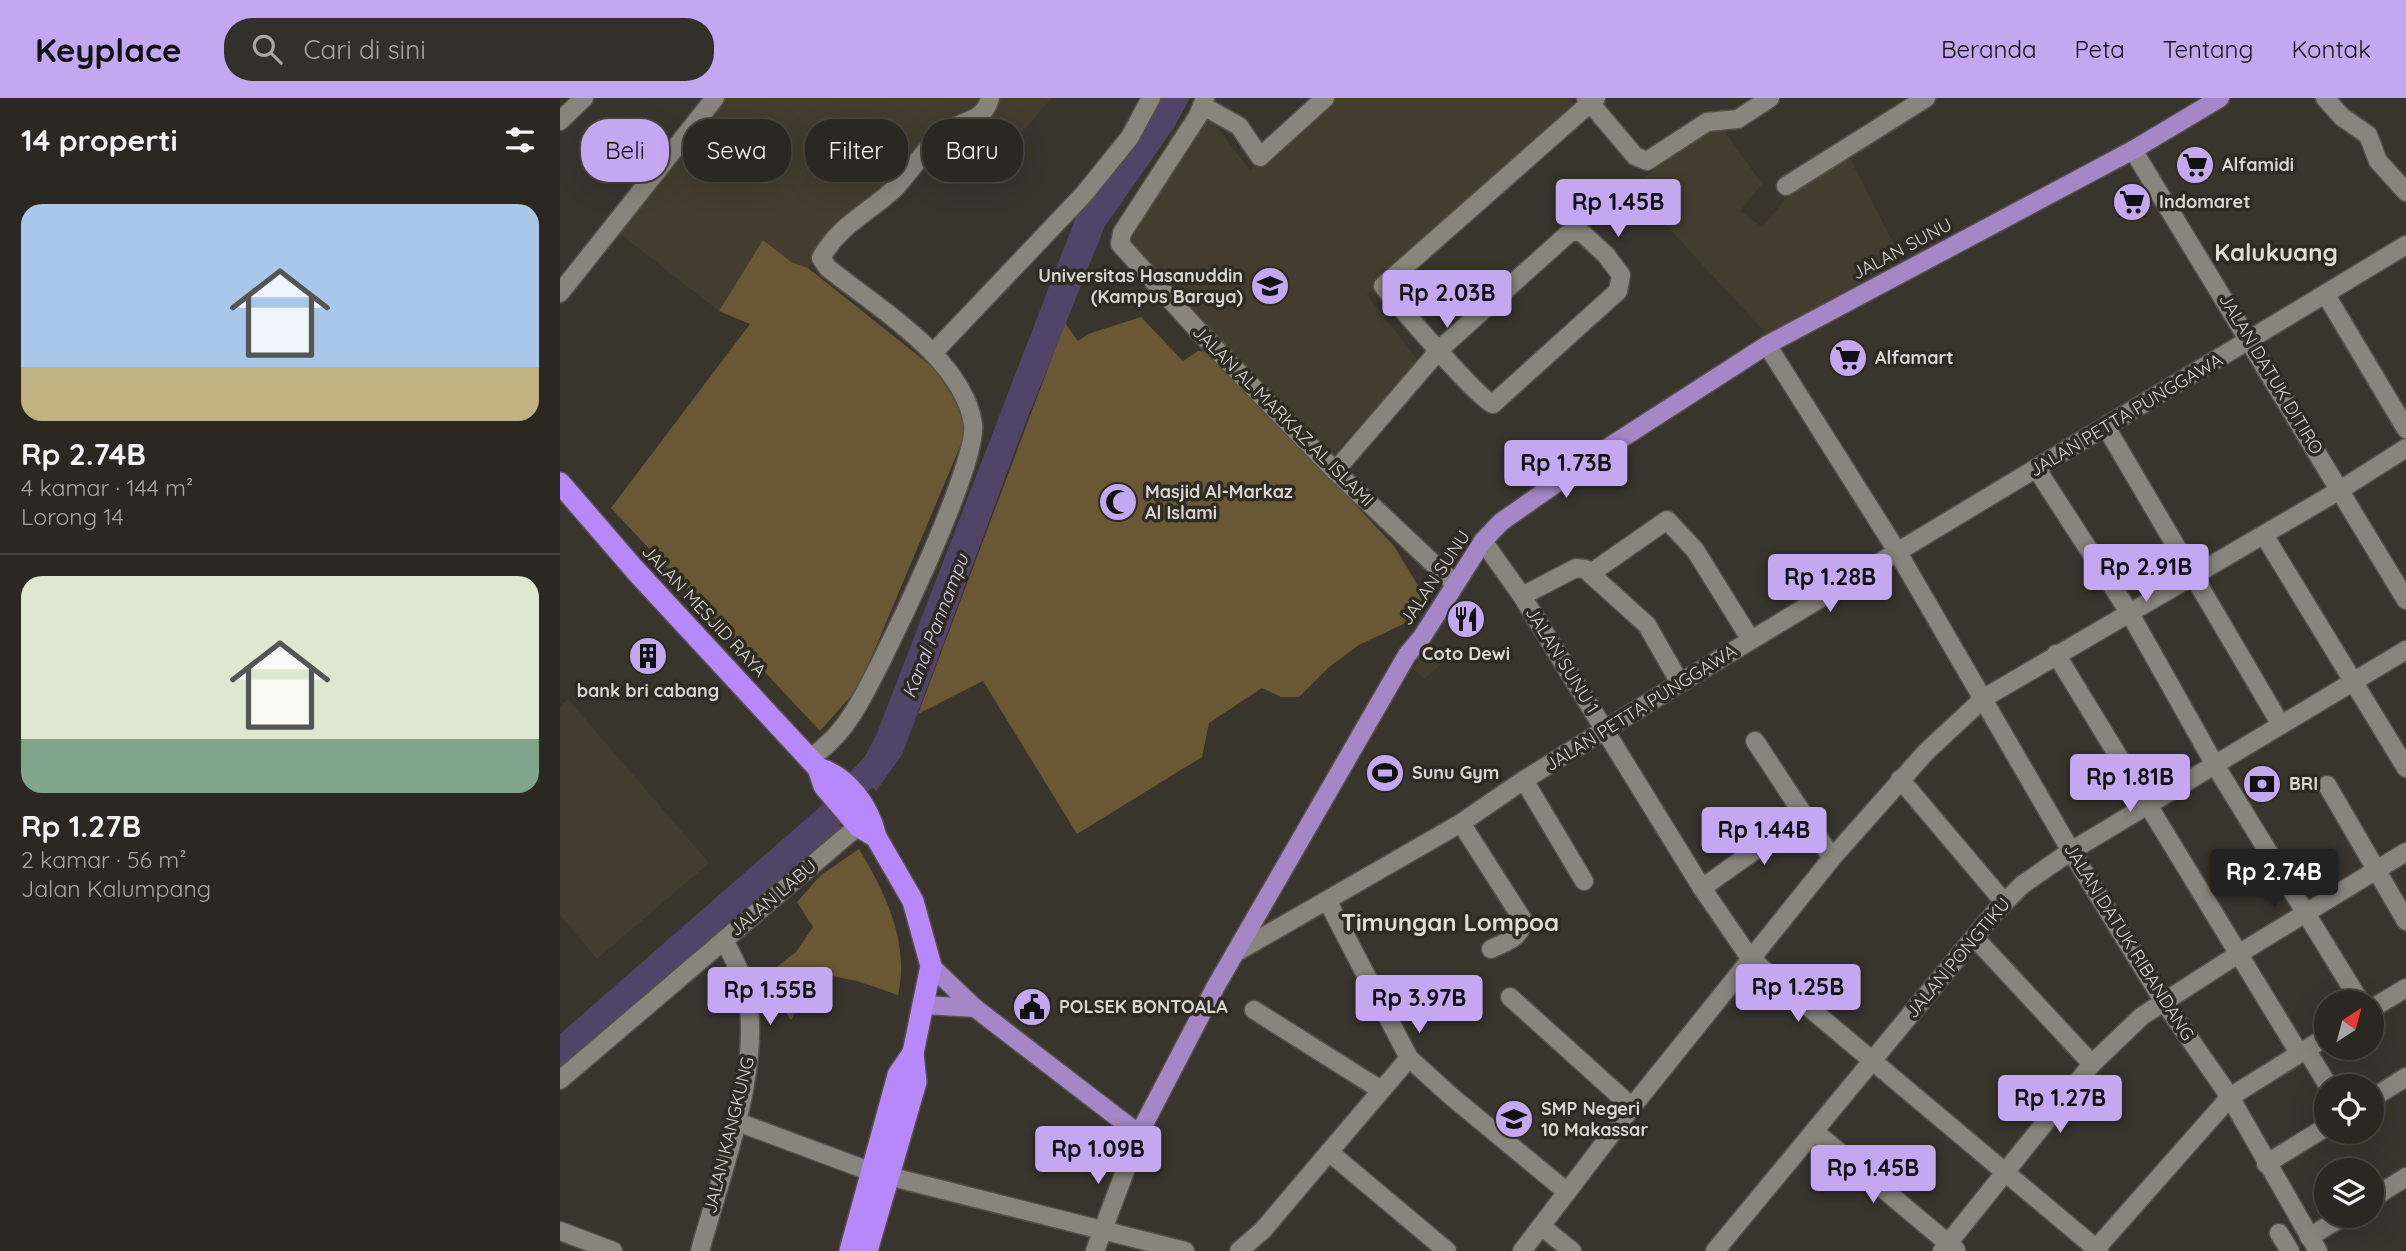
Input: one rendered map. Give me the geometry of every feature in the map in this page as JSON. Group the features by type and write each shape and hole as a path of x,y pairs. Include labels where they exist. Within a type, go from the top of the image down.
{"highway":[{"name":"JALAN MESJID RAYA","path":"560,483 635,570 837,787 876,837 913,901 931,966 925,1005 912,1053 916,1082 850,1251"},
{"name":"JALAN MESJID RAYA","path":"867,1251 880,1174"}],"main road":[{"name":"JALAN SUNU","path":"1139,1134 1235,953 1407,654 1422,637 1483,541 1501,522 1604,450 1767,345 2133,150 2220,98"},
{"path":"931,966 975,1008 1139,1134"},
{"path":"925,1005 975,1008"}],"street":[{"path":"563,115 584,98"},
{"path":"560,293 715,98"},
{"path":"814,763 863,696 924,569 968,456 974,425 966,400 944,363 828,268 821,258 851,220 892,190 938,137 947,130 977,118 988,107 990,98"},
{"path":"933,353 1084,194 1130,137 1151,98"},
{"path":"1204,102 1239,126 1259,157 1325,98"},
{"path":"1335,471 1440,349 1569,233 1574,230 1585,234 1619,270 1622,280 1618,292 1497,403 1490,404 1482,398 1440,349 1383,286 1590,99 1635,156 1647,161 1707,122 1738,119 1770,98"},
{"path":"1786,186 1926,98"},
{"path":"2325,98 2342,117 2368,135 2378,161 2406,192"},
{"name":"JALAN AL MARKAZ AL ISLAMI","path":"1204,102 1122,233 1120,244 1205,338 1335,471 1454,583"},
{"name":"JALAN DATUK DITIRO","path":"2133,150 2406,600"},
{"name":"JALAN PETTA PUNGGAWA","path":"1235,953 1328,902 1461,823 1524,780 1680,683 2251,341 2406,245"},
{"path":"2326,295 2406,429"},
{"name":"JALAN DATUK RIBANDANG","path":"1767,345 1897,551 2071,851 2164,1002 2230,1097 2314,1244"},
{"path":"2106,427 2281,725"},
{"path":"1522,1251 1632,1107 1832,858 1900,779 1984,698 2340,491 2406,448"},
{"path":"2036,468 2129,612 2215,765 2353,990"},
{"path":"1591,573 1664,521 1669,521 1695,550 1751,640"},
{"path":"2264,535 2406,768"},
{"name":"JALAN SUNU 1","path":"1483,541 1522,596 1702,888 1750,958 1870,1061 2007,1171 2096,1250"},
{"path":"1522,596 1576,568 1591,573 1647,625 1680,683"},
{"name":"JALAN PONGTIKU","path":"1715,1251 2004,902 2071,851 2406,650"},
{"path":"2056,654 2147,805 2302,1051 2319,1074"},
{"path":"1755,741 1832,858"},
{"path":"1900,779 2004,902"},
{"path":"1524,780 1584,881"},
{"path":"2327,785 2406,920"},
{"path":"1702,888 1803,816"},
{"name":"JALAN LABU","path":"560,1080 724,940 858,817"},
{"path":"1461,823 1522,920 1522,928 1517,936 1491,949"},
{"path":"1815,1130 1949,1249 2092,1064 2142,1016 2406,852"},
{"path":"1328,902 1409,1058 1567,1192"},
{"path":"1975,938 2092,1064"},
{"name":"JALAN KANGKUNG","path":"700,1251 742,1097 751,1032 744,983 724,940"},
{"path":"2384,1001 2406,988"},
{"path":"1510,997 1632,1107"},
{"path":"1254,1010 1381,1090"},
{"path":"2096,1250 2230,1097 2314,1044"},
{"path":"1238,1251 1263,1230 1409,1058"},
{"path":"2384,1091 2406,1077"},
{"path":"735,1121 880,1174 1185,1251"},
{"path":"1095,1251 1101,1228 1139,1134"},
{"path":"2266,1164 2314,1134"},
{"path":"1329,1152 1447,1251"},
{"path":"2384,1191 2406,1177"},
{"path":"1541,1226 1572,1251"},
{"path":"2314,1244 2331,1228"},
{"path":"560,1231 613,1251"},
{"path":"2279,1233 2290,1251"}],"shaded area":[{"path":"722,98 1052,98 1023,131 1023,119 922,119 922,165 908,175 908,119 805,119 805,182 897,182 870,201 808,268 791,263 763,240 719,311 620,234 659,182 669,182 669,169 683,150 683,182 791,182 791,119 706,119"},
{"name":"Universitas Hasanuddin (Kampus Baraya)","path":"1331,98 1569,98 1575,105 1367,295 1420,363 1328,459 1125,240 1207,115 1250,170"},
{"path":"1720,125 1762,184 1740,211 1762,227 1792,192 1848,155 1900,256 1772,340 1632,188 1702,129"},
{"path":"763,240 791,262 808,268 935,369 962,411 964,437 859,687 820,731 611,508 750,324 719,311"},
{"path":"1141,317 1183,361 1198,351 1212,352 1394,546 1423,594 1423,607 1416,618 1359,645 1329,667 1299,697 1281,697 1262,688 1209,723 1202,757 1077,834 983,681 918,714 1065,323 1078,341 1088,334"},
{"path":"1430,646 1446,660 1424,679 1413,669"},
{"path":"568,699 709,863 597,959 560,915 560,706"},
{"path":"859,849 886,900 898,937 901,976 898,995 857,981 817,973 791,1020 762,978 796,952 813,927 797,902 821,875"}],"water":[{"path":"1153,98 1190,98 1173,129 1105,226 1027,419 902,755 876,791 858,769 876,736 1079,209"},
{"path":"821,806 842,828 560,1072 560,1034"}],"waterway":[{"name":"Kanal Pannampu","path":"806,842 887,751"}],"place":[{"name":"Alfamidi","path":"2195,165"},
{"name":"Indomaret","path":"2132,202"},
{"name":"Universitas Hasanuddin (Kampus Baraya)","path":"1270,286"},
{"name":"Alfamart","path":"1848,358"},
{"name":"Masjid Al-Markaz Al Islami","path":"1118,502"},
{"name":"Coto Dewi","path":"1466,619"},
{"name":"bank bri cabang","path":"648,656"},
{"name":"Sunu Gym","path":"1385,773"},
{"name":"BRI","path":"2262,784"},
{"name":"POLSEK BONTOALA","path":"1032,1007"},
{"name":"SMP Negeri 10 Makassar","path":"1514,1119"}],"district":[{"name":"Kalukuang","path":"2276,253"},
{"name":"Timungan Lompoa","path":"1450,923"}]}
